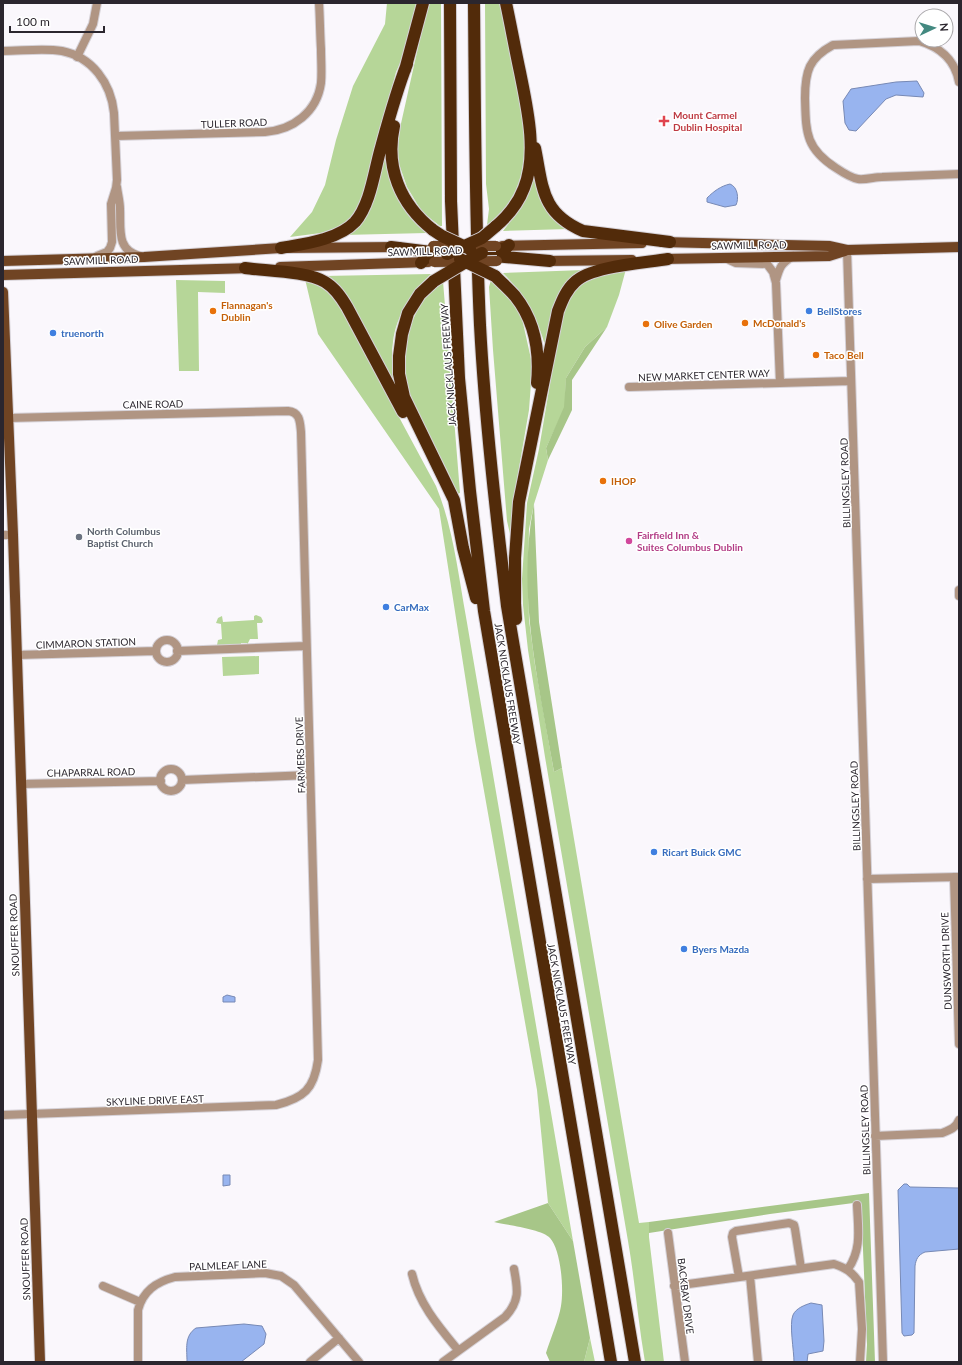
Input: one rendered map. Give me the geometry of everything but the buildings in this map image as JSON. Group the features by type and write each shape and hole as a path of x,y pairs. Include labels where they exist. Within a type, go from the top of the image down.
{"highway":[{"path":"423,3 407,64 392,135 391,153 395,178 405,201 424,223 433,230 442,236 465,246 482,253 497,253 550,261"},
{"name":"JACK NICKLAUS FREEWAY","path":"450,3 451,194 459,378 470,498 490,651 611,1362"},
{"name":"JACK NICKLAUS FREEWAY","path":"474,3 476,202 481,342 494,492 506,598 635,1362"},
{"path":"506,3 545,195 551,207 560,219 583,231 670,242"},
{"path":"281,248 321,240 340,232 354,222 366,204 396,91 407,64"},
{"path":"447,254 482,238 506,217 517,204 525,187 530,166 528,112"},
{"path":"497,253 509,245"},
{"path":"390,247 433,254 447,254 466,261 495,276 515,296 527,314 538,352 538,371 530,445"},
{"path":"482,253 434,281 420,294 408,313 402,334 399,356 399,374 404,397 454,500 463,548 490,651"},
{"path":"421,263 425,258 433,254"},
{"path":"527,729 515,603 515,558 519,502 558,311 565,294 575,282 586,274 599,270 668,259"},
{"path":"245,268 314,277 330,285 340,295 422,448 439,471"}],"main road":[{"name":"SAWMILL ROAD","path":"509,245 670,242 829,246 847,250 959,247"},
{"name":"SAWMILL ROAD","path":"433,254 465,246 497,253"},
{"name":"SAWMILL ROAD","path":"3,261 144,257 281,248 390,247"},
{"name":"SAWMILL ROAD","path":"550,261 829,256 847,250"},
{"name":"SAWMILL ROAD","path":"433,254 466,261 497,253"},
{"path":"3,274 7,269 13,267 62,259"},
{"name":"SAWMILL ROAD","path":"3,274 421,263"},
{"name":"SNOUFFER ROAD","path":"3,292 8,418 8,535 17,655 40,1362"}],"street":[{"path":"77,57 93,24 96,3"},
{"name":"TULLER ROAD","path":"116,136 265,132 282,130 296,122 305,115 313,105 320,89 321,67 319,3"},
{"path":"959,82 958,75 950,60 941,50 930,44 919,41 833,45 823,50 813,60 808,70 805,85 808,135 815,150 822,159 840,171 858,179 959,174"},
{"path":"3,51 52,50 66,52 94,68 107,87 114,107 116,136 116,191 112,204 111,246 105,253 84,258"},
{"path":"116,180 120,204 121,238 123,245 130,252 144,257"},
{"name":"BILLINGSLEY ROAD","path":"847,250 883,1362"},
{"name":"NEW MARKET CENTER WAY","path":"780,383 776,280 780,267 793,256"},
{"path":"725,258 736,263 767,264 773,272 776,280"},
{"name":"NEW MARKET CENTER WAY","path":"629,387 851,381"},
{"name":"CAINE ROAD","path":"8,418 288,410 297,414"},
{"name":"FARMERS DRIVE","path":"297,414 300,421 301,432 318,1060 313,1082 304,1092"},
{"path":"959,590 959,596"},
{"path":"156,652 159,643 167,640 174,643 177,651"},
{"name":"CIMMARON STATION","path":"17,655 156,652 161,660 167,661 175,657 177,651 306,646"},
{"path":"172,769 179,773 182,780 178,788 172,791 163,787 161,781 164,773 172,769"},
{"path":"182,780 310,775"},
{"name":"CHAPARRAL ROAD","path":"21,784 161,781"},
{"path":"867,879 956,877"},
{"name":"DUNSWORTH DRIVE","path":"956,877 959,1044"},
{"name":"SKYLINE DRIVE EAST","path":"3,1115 276,1105 291,1101 299,1097 304,1092"},
{"path":"876,1136 942,1133 957,1126 959,1120"},
{"path":"848,1269 856,1256 858,1245 857,1205"},
{"path":"739,1277 732,1237 733,1233 736,1231 782,1224 789,1223 794,1225 801,1268"},
{"name":"BACKBAY DRIVE","path":"668,1234 685,1362"},
{"path":"674,1286 834,1264 848,1269 855,1276 860,1292 862,1329 860,1362"},
{"path":"443,1362 506,1317 516,1302 518,1292 514,1269"},
{"name":"PALMLEAF LANE","path":"140,1302 150,1288 164,1280 175,1277 265,1273 281,1276 294,1285 359,1362"},
{"path":"412,1274 415,1286 429,1314 458,1350"},
{"path":"750,1276 758,1362"},
{"path":"103,1286 140,1302 137,1319 138,1362"},
{"path":"310,1362 339,1338"}],"green space":[{"path":"387,3 418,3 405,52 396,72 365,192 355,212 340,228 339,227 321,233 290,237 312,212 325,185 336,140 353,86 385,24"},
{"path":"428,3 441,3 442,226 422,212 407,187 399,164 397,150 400,128"},
{"path":"485,3 502,3 520,95 524,136 524,156 521,176 514,194 503,210 487,225 489,209 486,184"},
{"path":"386,157 398,197 411,218 427,233 343,235"},
{"path":"536,172 569,229 503,231 514,217 522,203"},
{"path":"626,269 619,295 607,327 585,347 566,378 565,407 546,448 548,460 534,504 529,529 529,620 535,665 554,772 562,768 639,1223 649,1222 649,1237 664,1362 645,1362 633,1271 528,650 522,579 527,503 539,449 562,313 574,291 579,284 586,279 602,273"},
{"path":"584,270 547,344 544,342 533,313 517,289 503,273"},
{"path":"431,274 411,296 401,314 393,342 392,367 394,382 378,358 350,299 345,293 323,276"},
{"path":"305,279 315,281 334,296 436,486 447,518 457,567 573,1241 548,1203 537,1090 475,740 439,509 318,334"},
{"path":"176,280 225,281 225,293 198,292 199,371 179,371"},
{"path":"491,280 511,297 521,314 531,359 529,410 514,497 510,534 507,521 493,350 489,287"},
{"path":"443,281 460,493 457,494 443,462 416,412 407,383 405,368 407,339 417,311 431,291"},
{"path":"607,327 572,380 572,410 548,460 546,448 564,407 566,378 585,347"},
{"path":"534,504 539,622 562,768 554,772 536,672 528,605 527,571 529,538"},
{"path":"256,615 261,617 263,621 262,623 257,623 258,639 250,639 247,645 247,643 241,643 241,645 217,645 218,640 222,639 221,624 216,623 218,618 222,616 223,622 254,620 254,616"},
{"path":"259,656 259,674 223,676 222,657"},
{"path":"869,1193 875,1362 866,1362 867,1344 861,1202 770,1214 649,1233 649,1222"},
{"path":"548,1203 573,1241 590,1338 584,1362 550,1362 546,1353 558,1317 562,1299 561,1270 554,1244 550,1238 540,1232 494,1222"},
{"path":"590,1338 595,1362 584,1362"}],"water":[{"path":"917,81 924,93 923,97 896,95 886,99 856,131 849,130 845,123 843,101 851,89 896,82"},
{"path":"730,184 735,188 737,193 736,205 725,207 707,202 707,198 715,191"},
{"path":"227,995 235,997 235,1002 223,1002 223,997"},
{"path":"223,1175 230,1175 230,1185 223,1186"},
{"path":"904,1184 907,1184 910,1187 959,1188 959,1249 925,1252 921,1254 916,1261 914,1333 912,1335 904,1336 902,1333 898,1190"},
{"path":"811,1303 822,1305 824,1341 823,1351 808,1354 807,1362 794,1362 792,1331 793,1315 798,1309"},
{"path":"244,1324 262,1326 266,1334 264,1344 241,1362 187,1362 188,1339 192,1331 196,1328"}],"place":[{"name":"Mount Carmel Dublin Hospital","path":"664,121"},
{"name":"Flannagan's Dublin","path":"213,311"},
{"name":"BellStores","path":"809,311"},
{"name":"McDonald's","path":"745,323"},
{"name":"Olive Garden","path":"646,324"},
{"name":"truenorth","path":"53,333"},
{"name":"Taco Bell","path":"816,355"},
{"name":"IHOP","path":"603,481"},
{"name":"North Columbus Baptist Church","path":"79,537"},
{"name":"Fairfield Inn & Suites Columbus Dublin","path":"629,541"},
{"name":"CarMax","path":"386,607"},
{"name":"Ricart Buick GMC","path":"654,852"},
{"name":"Byers Mazda","path":"684,949"}]}
